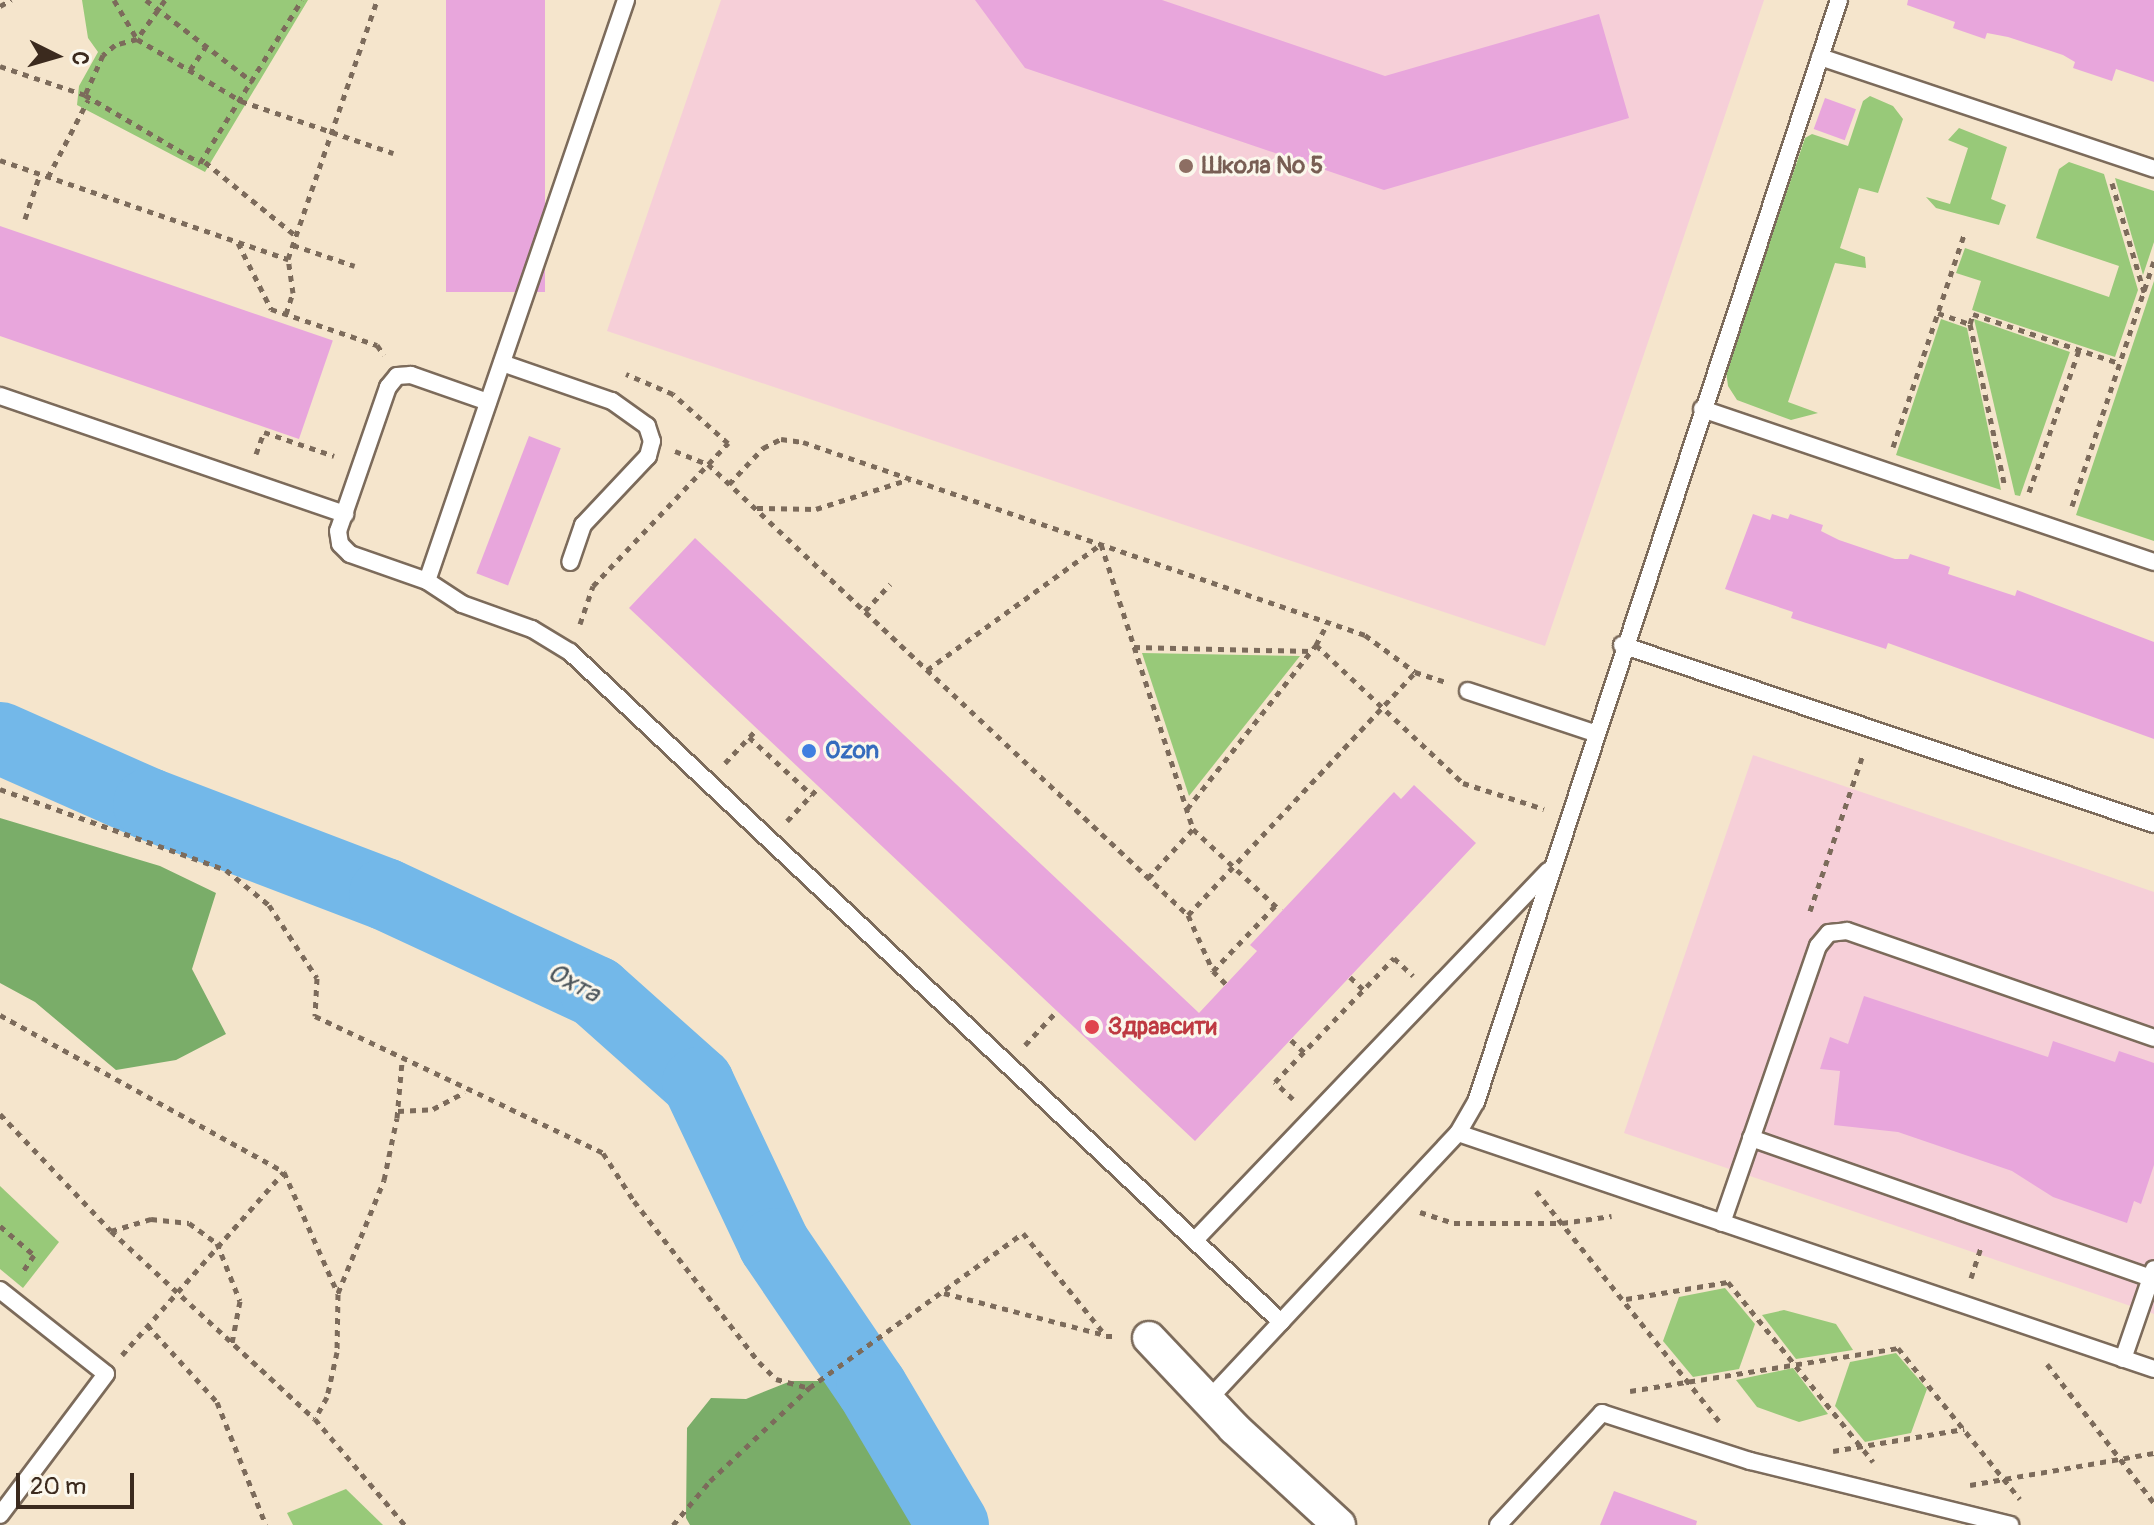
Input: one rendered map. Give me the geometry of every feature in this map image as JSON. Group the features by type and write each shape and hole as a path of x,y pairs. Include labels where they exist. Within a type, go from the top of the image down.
{"street":[{"path":"1149,1338 1208,1400 1339,1525"}],"lane":[{"path":"427,581 626,0"},
{"path":"1208,1400 1458,1133 1476,1102 1622,645 1839,0"},
{"path":"1820,57 2154,169"},
{"path":"502,363 612,401 647,426 652,441 648,456 583,525 570,562"},
{"path":"488,402 411,375 397,376 388,387 361,465 345,514 340,544 350,554 427,581 462,604 532,629 570,652 1281,1322"},
{"path":"0,396 345,514"},
{"path":"1702,409 2154,562"},
{"path":"1622,645 2154,824"},
{"path":"1468,691 1594,733"},
{"path":"1195,1240 1551,867"},
{"path":"1722,1223 1818,946 1829,933 1847,931 2154,1038"},
{"path":"1458,1133 2154,1369"},
{"path":"1751,1138 1990,1222 2152,1273 2123,1359"},
{"path":"0,1515 106,1374 3,1292"},
{"path":"1498,1525 1602,1413 1750,1461 2010,1525"}],"path":[{"path":"1,4 11,0"},
{"path":"114,0 137,39 241,101 393,153"},
{"path":"146,0 253,82"},
{"path":"48,177 103,55 115,45 137,39 165,0"},
{"path":"205,162 302,0"},
{"path":"286,314 293,293 288,259 377,0"},
{"path":"190,70 206,46"},
{"path":"0,66 86,98 205,162 296,236"},
{"path":"2117,157 2110,176 2144,292"},
{"path":"0,160 288,259"},
{"path":"25,219 40,174"},
{"path":"1886,472 1965,232"},
{"path":"237,241 271,309 377,345 397,376"},
{"path":"293,245 355,266"},
{"path":"2063,532 2154,261"},
{"path":"1938,313 1970,324"},
{"path":"2016,516 1970,324 1973,314 2119,363"},
{"path":"2016,516 2079,350"},
{"path":"292,441 295,431"},
{"path":"247,481 264,432 361,465"},
{"path":"729,484 763,448 781,439 911,479 1365,635 1415,672 1468,691"},
{"path":"652,441 708,464 1188,915 1213,971 1226,984"},
{"path":"755,508 816,509 911,479"},
{"path":"1101,544 1193,829 1281,911"},
{"path":"927,670 1101,544"},
{"path":"865,611 890,584"},
{"path":"1187,809 1314,648 1328,622"},
{"path":"1134,647 1314,648 1463,783 1568,817"},
{"path":"1188,915 1415,672"},
{"path":"708,782 757,729"},
{"path":"1829,933 1810,912 1872,729"},
{"path":"749,737 812,795"},
{"path":"770,840 819,787"},
{"path":"0,789 226,870 269,905 317,978 315,1016 402,1062 466,1092 554,1126 603,1153 634,1201 759,1362 776,1379 809,1388"},
{"path":"1148,878 1193,829"},
{"path":"1213,971 1275,906"},
{"path":"1313,1117 1275,1082 1394,958 1430,994"},
{"path":"1350,977 1364,990"},
{"path":"1007,1064 1057,1011"},
{"path":"0,1015 284,1172 338,1294"},
{"path":"1291,1040 1304,1052"},
{"path":"315,1419 327,1397 337,1352 338,1294 384,1180 398,1111 402,1062"},
{"path":"398,1111 433,1109 466,1092"},
{"path":"0,1114 111,1231 315,1419 405,1525"},
{"path":"106,1374 217,1243 284,1172"},
{"path":"1528,1181 1626,1299 1750,1461"},
{"path":"1393,1203 1454,1223 1562,1223 1625,1214"},
{"path":"111,1231 151,1219 189,1223 217,1243 240,1301 232,1344"},
{"path":"1962,1304 1990,1222"},
{"path":"0,1226 34,1255 3,1292"},
{"path":"673,1525 710,1481 809,1388 1023,1233 1106,1336"},
{"path":"1626,1299 1728,1282 1900,1500"},
{"path":"943,1293 1106,1336 1149,1338"},
{"path":"147,1325 217,1402 266,1525"},
{"path":"1602,1413 1622,1393 1898,1348 2022,1501"},
{"path":"2042,1357 2154,1503"},
{"path":"1820,1453 1964,1429"},
{"path":"1959,1487 2154,1453"}],"shaded area":[{"name":"Школа № 5","path":"721,0 1764,0 1545,646 607,331"},
{"path":"1753,755 2154,892 2154,1314 1624,1133"}],"green space":[{"path":"82,0 308,0 205,172 77,105 79,86 98,52 88,38"},
{"path":"1870,96 1893,106 1903,119 1878,193 1859,188 1840,248 1865,257 1866,268 1835,263 1788,402 1818,413 1791,420 1737,400 1728,386 1726,371 1805,138 1812,134 1848,146 1863,101"},
{"path":"1959,128 2007,147 1991,199 2006,205 1999,225 1936,208 1926,197 1950,204 1968,148 1948,140"},
{"path":"2069,162 2104,174 2138,290 2115,357 1972,310 1981,281 1956,273 1965,248 2109,297 2119,266 2036,238 2059,169"},
{"path":"2115,178 2154,191 2154,242 2143,275"},
{"path":"2154,281 2154,541 2076,515"},
{"path":"1941,319 1967,328 2001,490 1896,455"},
{"path":"1974,319 2070,352 2020,496 2015,495"},
{"path":"1142,653 1300,656 1189,796"},
{"path":"0,818 160,866 216,893 192,969 226,1034 176,1060 116,1070 35,1002 0,983"},
{"path":"0,1186 59,1242 23,1288 0,1269"},
{"path":"1725,1288 1755,1324 1739,1369 1693,1377 1663,1341 1679,1297"},
{"path":"1784,1310 1836,1324 1853,1350 1796,1359 1762,1315"},
{"path":"1896,1353 1927,1389 1911,1433 1865,1442 1835,1406 1850,1362"},
{"path":"1793,1368 1828,1414 1799,1422 1757,1407 1736,1380"},
{"path":"791,1381 833,1381 928,1525 690,1525 686,1518 687,1428 711,1398 746,1399"},
{"path":"346,1489 383,1525 293,1525 287,1513"}],"building":[{"path":"446,0 545,0 545,292 446,292"},
{"path":"975,0 1162,0 1385,76 1599,14 1629,118 1384,190 1025,68"},
{"path":"1908,0 2154,0 2154,82 2116,69 2112,81 2073,68 2075,62 2063,55 2008,37 1987,33 1985,39 1953,28 1955,22 1907,5"},
{"path":"1825,98 1856,109 1845,140 1814,129"},
{"path":"0,226 333,341 299,439 0,336"},
{"path":"529,436 561,448 508,585 476,573"},
{"path":"1753,514 1770,520 1772,514 1788,519 1790,514 1823,525 1821,531 1839,540 1895,559 1908,559 1910,554 1950,567 1948,574 2015,596 2017,590 2154,642 2154,739 1888,643 1886,649 1791,618 1793,612 1725,589"},
{"path":"695,538 1199,1013 1257,951 1250,945 1394,792 1401,799 1414,785 1476,843 1195,1141 629,608"},
{"path":"1864,996 2048,1057 2053,1041 2115,1062 2119,1051 2154,1063 2154,1165 2141,1204 2134,1201 2127,1223 2053,1197 2012,1171 1898,1132 1834,1125 1840,1071 1820,1069 1830,1037 1848,1044"},
{"path":"1614,1491 1697,1521 1696,1525 1600,1525"}],"waterway":[{"name":"Охта","path":"0,738 149,804 385,894 596,992 698,1083 774,1244 872,1388 953,1525"}],"place":[{"name":"Школа № 5","path":"1186,166"},
{"name":"Ozon","path":"809,751"},
{"name":"Здравсити","path":"1092,1027"}]}
